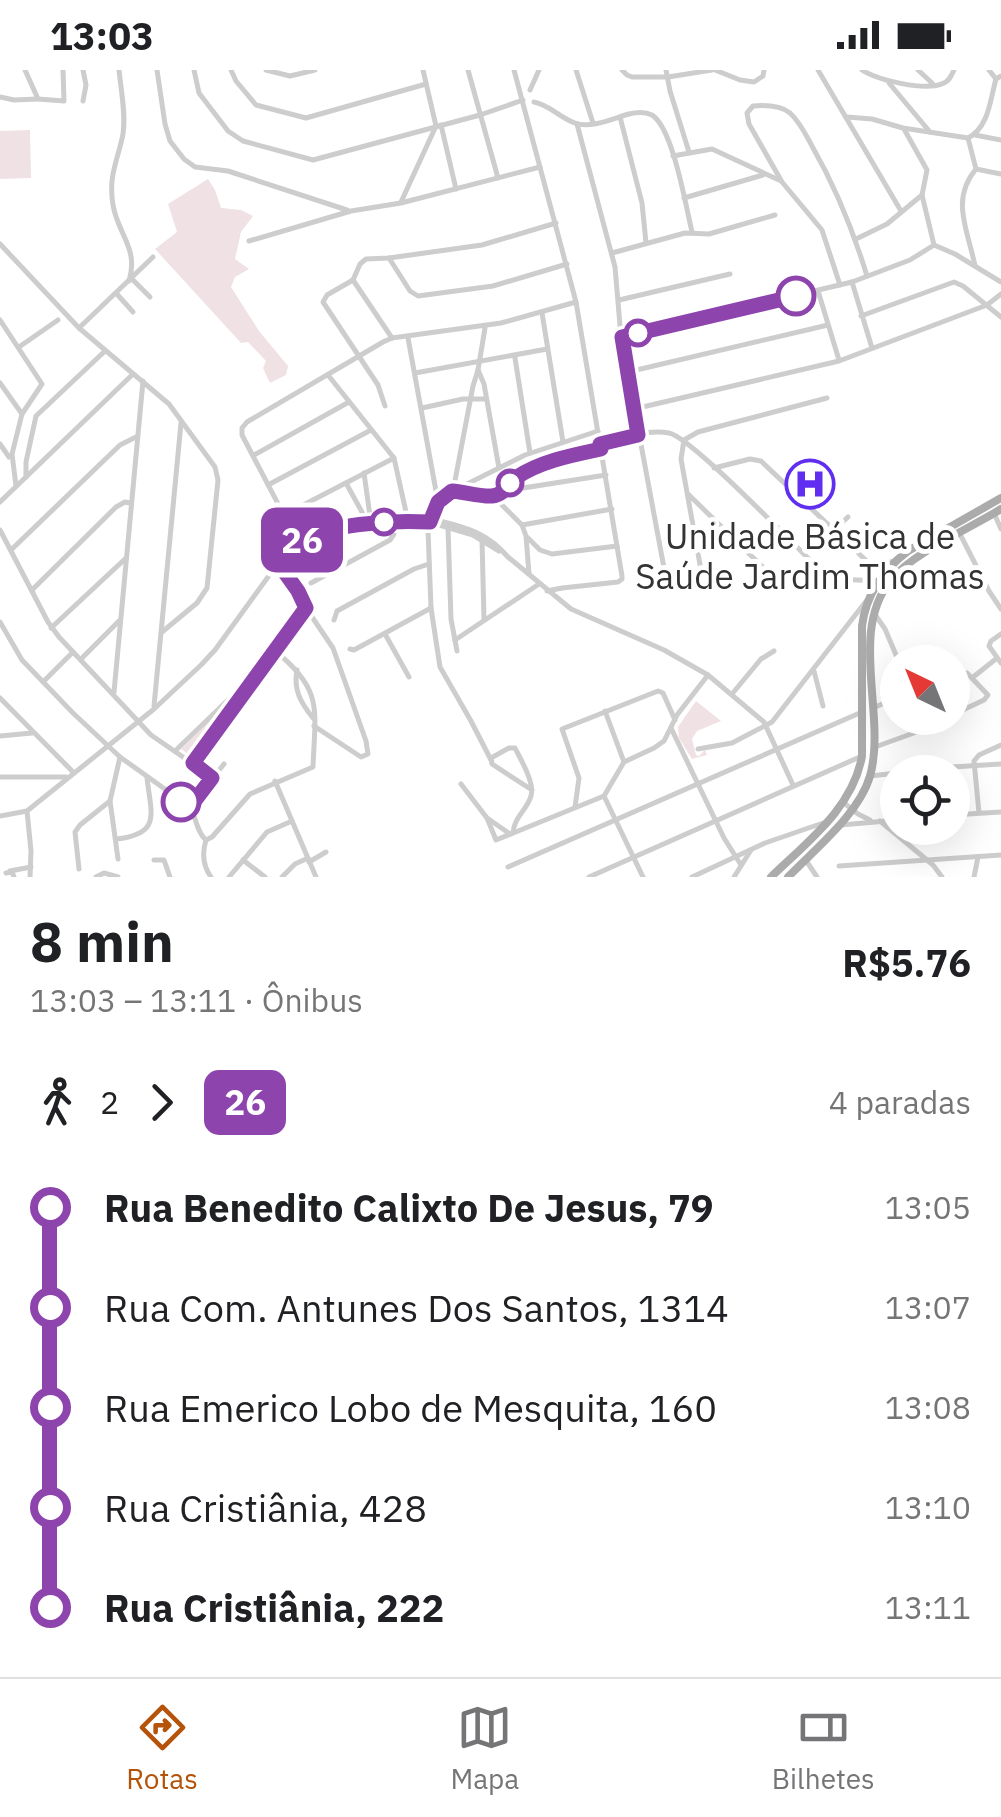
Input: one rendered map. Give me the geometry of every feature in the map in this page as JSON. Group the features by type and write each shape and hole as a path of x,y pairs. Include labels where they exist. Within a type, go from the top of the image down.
{"main road":[{"path":"772,877 844,803 853,788 862,756 863,616 875,581 923,541 1001,498"},
{"path":"788,877 855,812 870,776 875,747 871,640 874,615 884,590 908,563 998,511"}],"street":[{"path":"25,70 38,99"},
{"path":"0,97 64,101 63,70"},
{"path":"83,70 83,102"},
{"path":"119,70 122,136 111,170 112,202 132,253 130,279"},
{"path":"157,70 170,141 184,160 351,211"},
{"path":"194,70 199,93 228,131 305,159 322,158 480,115 530,90 538,70"},
{"path":"266,70 290,76 315,70"},
{"path":"422,70 456,190"},
{"path":"468,70 498,178"},
{"path":"514,70 576,302 622,576 620,581 547,592"},
{"path":"576,70 593,124"},
{"path":"622,70 632,76 713,70 754,82 763,76 764,70"},
{"path":"818,70 901,211"},
{"path":"862,70 875,78 934,85 944,82 954,70"},
{"path":"918,70 934,85"},
{"path":"975,266 961,208 966,184 976,168 972,136 987,115 998,77 989,70"},
{"path":"233,72 248,99 306,118 426,84"},
{"path":"667,74 689,152"},
{"path":"887,80 930,133"},
{"path":"530,90 534,102"},
{"path":"526,110 534,102"},
{"path":"534,102 577,124 640,112 652,115 664,128 674,156 692,232"},
{"path":"840,285 822,230 782,182 746,118 752,106 782,108 795,118 832,181 867,276"},
{"path":"847,116 930,133 1001,140"},
{"path":"620,117 645,216 646,243"},
{"path":"577,124 612,253 638,435 665,580 670,586 697,577 701,570 681,459 684,440"},
{"path":"401,203 438,126"},
{"path":"903,128 927,170 922,195 934,245 1001,282"},
{"path":"674,156 712,148 782,182"},
{"path":"249,241 351,211 401,203 540,167"},
{"path":"976,168 1001,174"},
{"path":"684,198 766,174"},
{"path":"856,239 886,224 922,195"},
{"path":"326,220 329,206"},
{"path":"612,253 692,232 709,234 775,215"},
{"path":"385,406 378,385 323,302 327,295 352,280 362,260 482,245 556,223"},
{"path":"622,337 852,282 910,260 934,245"},
{"path":"1,247 78,328 169,404 216,467 207,588 197,603 162,632"},
{"path":"132,253 147,263"},
{"path":"78,328 153,257"},
{"path":"388,258 410,291 418,296 494,286 567,264"},
{"path":"619,300 730,274"},
{"path":"130,279 150,297"},
{"path":"352,280 392,338"},
{"path":"852,282 872,348"},
{"path":"861,316 954,282 1001,317"},
{"path":"818,291 839,360"},
{"path":"116,293 133,312"},
{"path":"634,409 839,360 986,306 1001,294"},
{"path":"298,542 242,435 244,425 392,338 485,326 576,302"},
{"path":"542,313 562,442"},
{"path":"0,320 42,382 24,411 11,460"},
{"path":"19,347 58,320"},
{"path":"628,372 828,325"},
{"path":"452,491 485,326"},
{"path":"408,338 438,502 432,522 429,564 440,667 491,760 532,790"},
{"path":"415,373 547,349"},
{"path":"26,478 36,416 105,351"},
{"path":"514,356 530,454"},
{"path":"478,370 499,468"},
{"path":"0,502 133,374"},
{"path":"328,375 394,458 408,521"},
{"path":"114,694 142,381"},
{"path":"0,383 24,411 36,416"},
{"path":"684,440 698,432 828,398"},
{"path":"422,408 486,399"},
{"path":"254,456 349,402"},
{"path":"154,709 181,422"},
{"path":"268,485 372,430"},
{"path":"438,502 452,491 530,454 598,431"},
{"path":"504,491 530,470 560,458 638,435 667,432 684,440 819,570 836,579 890,582"},
{"path":"10,550 120,445 136,437"},
{"path":"0,444 11,460 16,486"},
{"path":"284,515 394,458"},
{"path":"714,468 756,459 766,465 874,568"},
{"path":"364,473 370,523"},
{"path":"452,491 493,496 606,475"},
{"path":"346,482 370,523"},
{"path":"687,493 775,579"},
{"path":"493,496 522,524 529,575"},
{"path":"32,590 116,508 130,503"},
{"path":"522,524 612,509"},
{"path":"998,511 1001,529"},
{"path":"834,530 848,517"},
{"path":"311,584 390,540 394,534 393,521"},
{"path":"2,817 27,811 154,709 215,650 289,548 310,536 393,521 440,521 479,532 571,609 625,629 708,675 760,718 793,785"},
{"path":"432,522 482,540 507,556"},
{"path":"448,528 451,618 457,651"},
{"path":"0,530 52,628 151,734 212,778"},
{"path":"960,534 1001,609"},
{"path":"310,536 330,573"},
{"path":"526,536 548,554 618,546"},
{"path":"482,540 484,620"},
{"path":"52,628 125,559"},
{"path":"875,581 870,577 874,568 896,560"},
{"path":"278,563 336,654 368,754 362,756 314,724 296,689 297,670"},
{"path":"334,620 337,611 414,568 429,564"},
{"path":"455,640 538,584"},
{"path":"698,749 732,743 766,726 869,598"},
{"path":"175,750 260,669 306,608"},
{"path":"350,649 431,608"},
{"path":"874,615 892,645"},
{"path":"81,659 122,619"},
{"path":"0,622 18,655 120,758 190,807 206,840"},
{"path":"111,630 120,637"},
{"path":"385,634 408,677"},
{"path":"970,707 988,695 972,678 999,660 988,646 1001,634"},
{"path":"732,694 761,659 774,651"},
{"path":"43,682 74,652"},
{"path":"211,877 204,862 206,840 250,794 313,767 316,712 311,691 297,670 275,652"},
{"path":"193,763 260,669"},
{"path":"814,670 823,706"},
{"path":"488,818 496,840 604,796 624,762 664,740 708,675"},
{"path":"575,807 580,780 562,729 654,692 663,693 675,720"},
{"path":"0,698 71,775"},
{"path":"508,868 880,705"},
{"path":"605,711 624,762"},
{"path":"671,728 741,865"},
{"path":"0,736 34,732"},
{"path":"875,747 909,735"},
{"path":"978,813 974,761 1001,745"},
{"path":"491,760 515,748 532,790 512,834"},
{"path":"589,877 862,756"},
{"path":"118,859 110,801 120,758"},
{"path":"190,807 224,764"},
{"path":"870,776 1001,764"},
{"path":"0,777 71,775"},
{"path":"116,840 139,836 150,822 147,778"},
{"path":"275,781 316,877"},
{"path":"460,784 488,818 512,834"},
{"path":"604,796 643,877"},
{"path":"79,869 76,830 110,801"},
{"path":"844,803 876,821 942,877"},
{"path":"27,811 30,877"},
{"path":"852,824 855,812"},
{"path":"970,814 1001,812"},
{"path":"229,877 267,832 292,821"},
{"path":"838,826 880,821"},
{"path":"692,877 765,843 826,822"},
{"path":"734,877 751,850"},
{"path":"282,877 295,864 326,852"},
{"path":"839,866 1001,855"},
{"path":"974,877 978,856"},
{"path":"806,859 817,877"},
{"path":"154,860 164,860 170,877"},
{"path":"243,860 264,877"},
{"path":"7,874 31,867"},
{"path":"96,877 107,873 118,877"}],"shaded area":[{"path":"30,130 31,178 0,179 0,131"},
{"path":"208,179 221,208 253,216 241,232 235,259 249,269 235,277 231,287 259,331 288,366 286,375 270,383 263,368 266,361 248,342 241,343 155,249 177,232 168,204"},
{"path":"245,689 192,757 181,749 235,695"},
{"path":"696,701 721,721 697,731 692,739 696,755 705,750 707,755 692,759 679,738 678,727"}],"bus line":[{"name":"26","path":"181,802 190,807 212,778 193,763 306,608 278,563 289,548 310,536 368,523 430,522 438,502 452,491 493,496 530,470 601,449 600,444 638,435 622,337 796,296"}],"place":[{"name":"Unidade Básica de Saúde Jardim Thomas","path":"810,484"}]}
